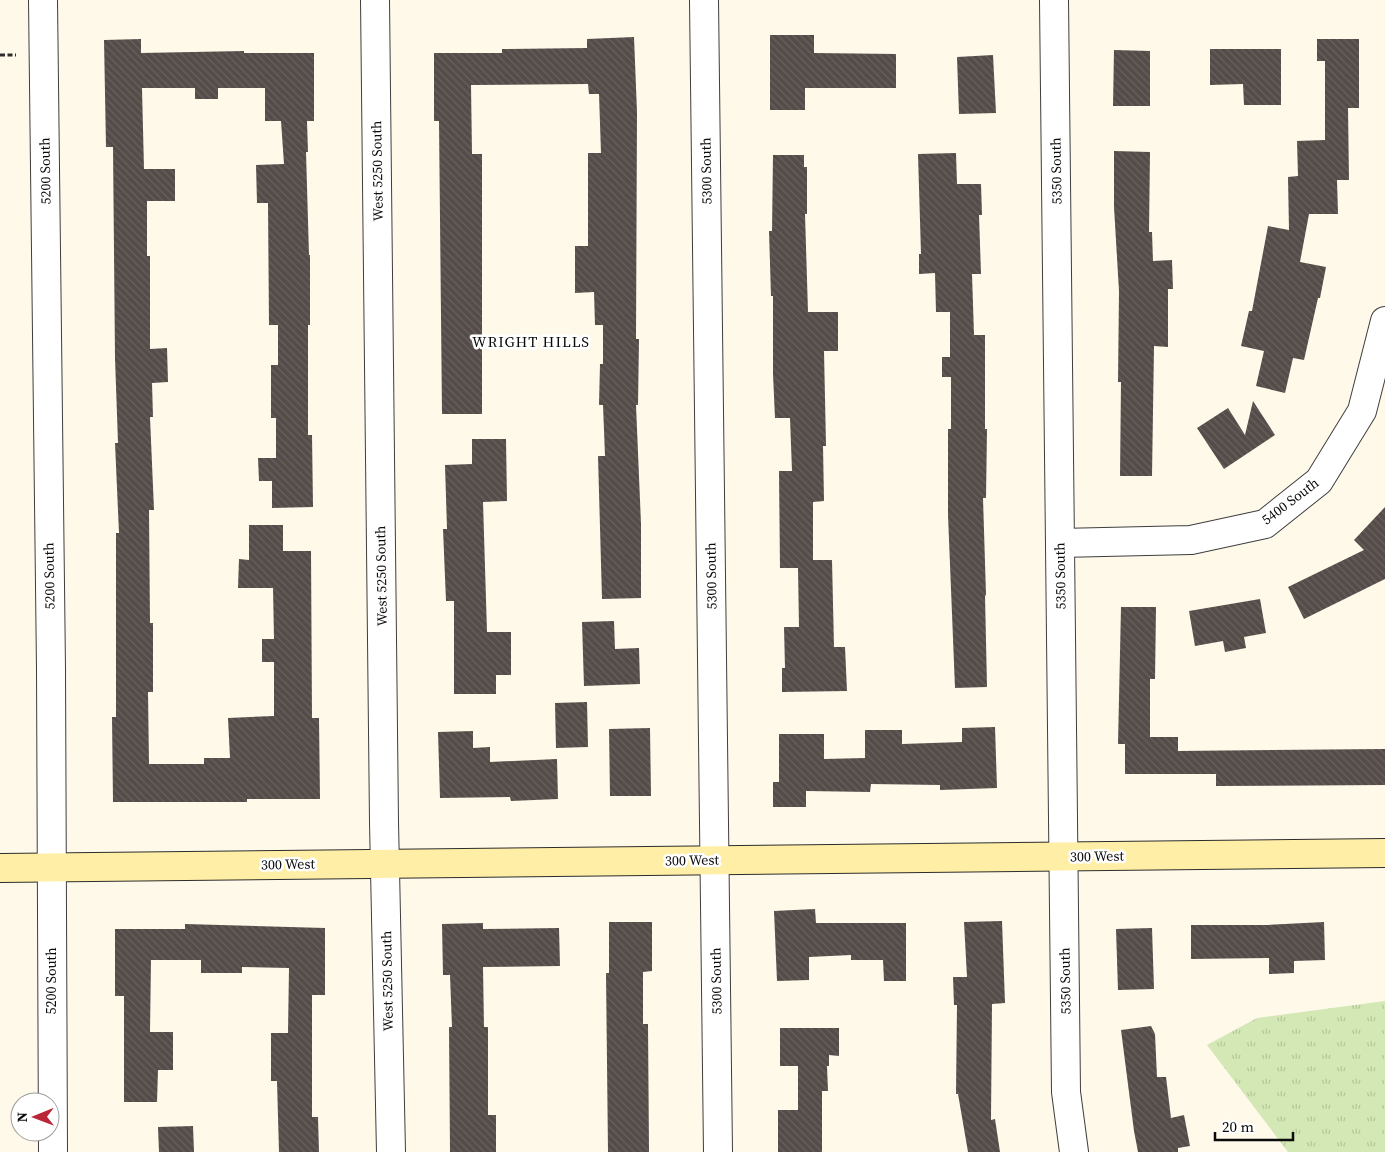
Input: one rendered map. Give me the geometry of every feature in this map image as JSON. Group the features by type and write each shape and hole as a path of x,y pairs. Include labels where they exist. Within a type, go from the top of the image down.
{"main road":[{"name":"300 West","path":"0,868 1385,853"}],"street":[{"name":"5200 South","path":"43,0 51,669 53,1152"},
{"name":"West 5250 South","path":"375,0 385,863 391,1152"},
{"name":"5300 South","path":"704,0 718,1152"},
{"name":"5350 South","path":"1054,0 1066,1092 1074,1152"},
{"name":"5400 South","path":"1060,543 1191,540 1265,524 1319,481 1362,411 1385,321"}],"path":[{"path":"0,55 16,55"}],"green space":[{"path":"1385,1001 1385,1152 1288,1152 1207,1045 1257,1018"}],"building":[{"path":"770,35 814,35 814,53 896,54 896,88 805,88 805,110 770,110"},
{"path":"634,37 637,112 636,339 639,339 638,405 636,405 641,524 641,598 602,599 598,456 605,456 603,405 599,405 600,364 603,364 603,325 595,325 594,292 575,293 575,246 588,246 588,153 601,153 599,94 589,94 588,84 471,85 472,154 482,154 482,414 442,414 439,121 434,121 434,53 502,53 502,49 587,48 587,39"},
{"path":"141,39 141,53 244,51 244,53 314,53 314,121 307,121 308,152 306,152 310,255 308,435 312,435 313,507 272,508 272,481 259,481 258,458 276,458 276,418 271,418 271,365 278,365 278,325 269,325 268,203 257,203 256,165 284,164 281,121 265,121 265,88 218,88 218,99 195,99 195,88 142,88 144,169 175,169 175,201 147,201 147,256 150,256 150,349 167,348 168,382 152,383 153,417 150,417 154,510 149,510 150,623 153,623 153,692 148,692 149,764 204,764 204,758 230,758 228,718 274,716 274,662 262,662 262,639 274,639 273,588 238,588 239,559 249,560 249,525 283,525 283,551 311,551 312,718 319,718 320,799 247,799 247,802 113,802 112,717 116,717 116,533 119,533 115,443 118,443 115,358 113,147 106,147 104,40"},
{"path":"1317,39 1359,39 1359,108 1348,108 1349,180 1337,180 1338,214 1309,214 1300,262 1326,267 1304,360 1293,358 1285,393 1256,386 1264,351 1241,346 1249,311 1252,311 1268,226 1289,230 1288,177 1298,176 1297,141 1325,140 1325,61 1317,61"},
{"path":"1210,49 1281,49 1281,105 1244,105 1243,84 1210,85"},
{"path":"1114,50 1150,51 1150,106 1113,106"},
{"path":"993,55 996,113 959,114 957,57"},
{"path":"1114,151 1150,152 1149,232 1152,232 1153,261 1172,260 1173,289 1168,289 1168,347 1154,346 1152,476 1120,476 1121,382 1118,382 1119,291 1114,207"},
{"path":"956,153 957,184 981,184 982,215 979,215 981,274 972,274 974,335 985,335 985,429 987,429 986,498 983,498 987,687 955,688 948,515 948,429 951,429 951,377 942,377 942,357 950,357 950,312 936,312 935,273 919,274 919,254 921,254 918,154"},
{"path":"773,155 804,155 804,167 807,167 807,214 805,214 808,312 838,312 838,351 824,351 826,446 823,446 824,501 813,502 813,560 832,560 834,647 845,647 847,691 782,692 782,668 785,668 784,627 799,627 798,568 780,568 779,471 792,471 790,418 775,418 773,296 771,296 769,231 772,231"},
{"path":"1253,401 1275,435 1224,469 1197,428 1228,408 1245,435"},
{"path":"472,439 506,439 507,501 483,502 487,632 511,632 511,675 496,675 496,694 454,694 454,601 446,601 443,529 447,529 445,465 472,464"},
{"path":"1385,507 1385,579 1304,619 1288,587 1364,550 1354,540"},
{"path":"1260,599 1266,633 1244,637 1246,648 1225,652 1223,641 1195,646 1189,611"},
{"path":"1121,607 1156,607 1155,679 1150,679 1150,737 1178,737 1178,751 1385,749 1385,785 1216,786 1216,774 1125,774 1125,744 1118,744"},
{"path":"614,621 615,649 639,648 640,684 584,686 582,622"},
{"path":"587,702 588,747 556,748 555,703"},
{"path":"995,727 997,788 940,790 940,785 871,784 870,792 806,791 806,807 773,807 773,782 779,782 779,734 824,734 824,759 865,758 865,730 902,730 902,744 962,742 962,728"},
{"path":"650,728 651,796 610,796 609,729"},
{"path":"473,731 473,748 490,747 490,762 557,759 558,799 511,801 510,797 440,798 438,732"},
{"path":"815,909 816,923 906,923 906,981 884,981 883,960 851,960 851,955 809,957 809,980 777,981 774,911"},
{"path":"1002,921 1005,1003 992,1004 991,1120 995,1119 1000,1152 968,1152 958,1094 956,1094 957,1005 954,1005 953,977 967,977 964,922"},
{"path":"609,922 652,922 652,971 643,972 643,1024 648,1024 649,1152 608,1152 606,973 609,973"},
{"path":"1324,922 1325,960 1294,961 1294,973 1269,974 1269,958 1191,959 1191,925 1267,925"},
{"path":"483,923 483,929 559,928 560,966 483,967 484,1027 488,1027 488,1115 496,1115 496,1152 450,1152 449,1027 452,1027 450,975 443,975 442,924"},
{"path":"185,924 325,928 325,995 312,995 312,1117 318,1117 319,1152 279,1152 277,1081 271,1081 271,1033 288,1033 289,968 242,967 242,973 201,973 201,960 151,960 150,1032 173,1032 173,1070 158,1070 157,1102 124,1102 124,996 115,996 115,929 185,929"},
{"path":"1152,928 1154,989 1118,990 1116,929"},
{"path":"1151,1026 1155,1034 1157,1077 1166,1077 1171,1118 1184,1115 1190,1146 1178,1148 1178,1152 1138,1152 1121,1030"},
{"path":"780,1028 839,1028 839,1056 829,1055 829,1066 827,1066 828,1091 822,1091 822,1152 778,1152 778,1110 798,1110 798,1066 780,1066"},
{"path":"193,1126 194,1152 159,1152 158,1127"}],"district":[{"name":"WRIGHT HILLS","path":"531,342"}]}
